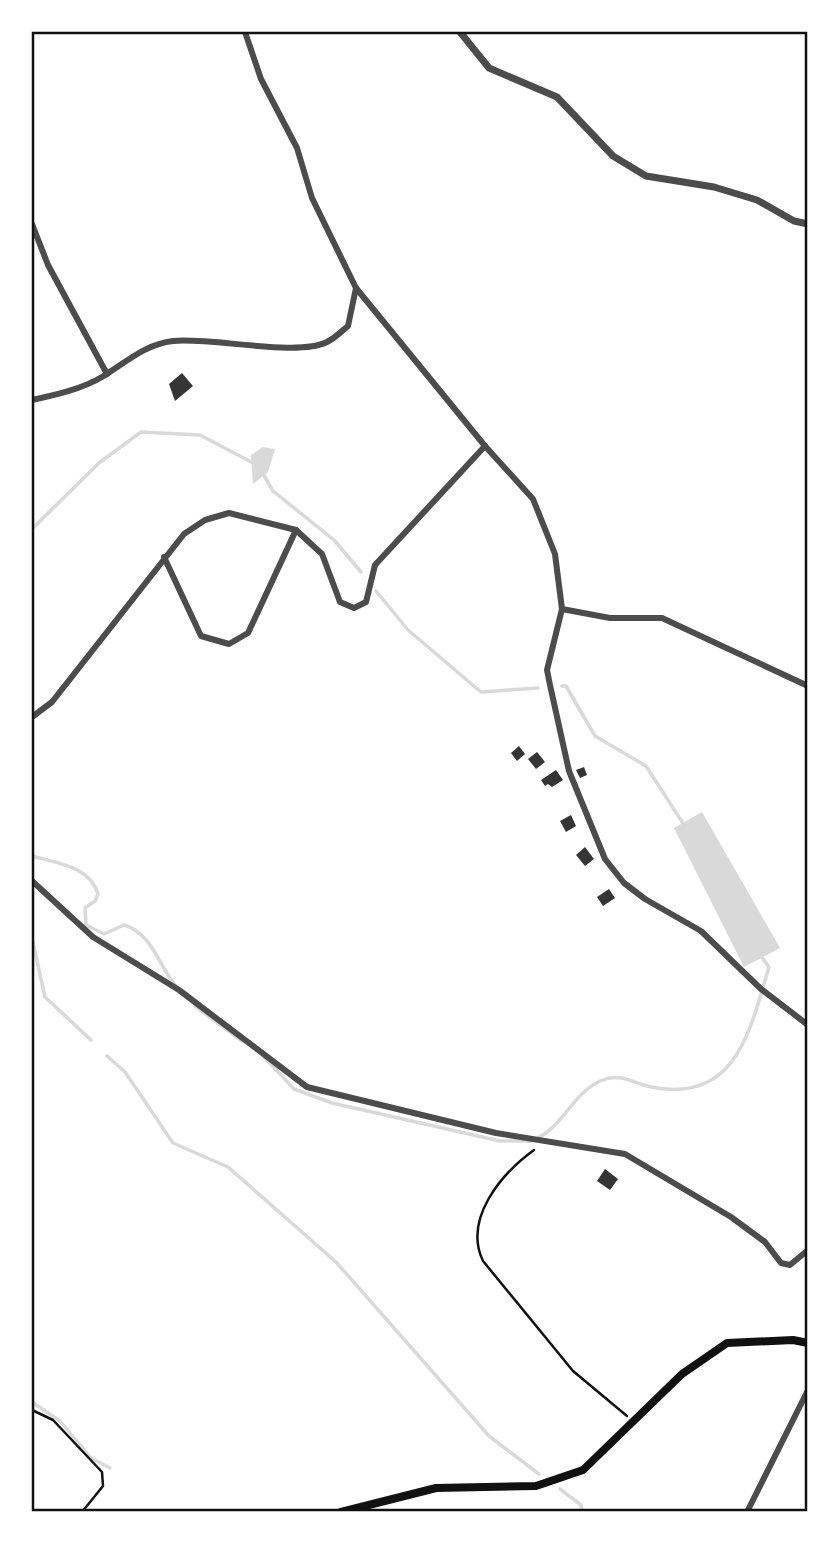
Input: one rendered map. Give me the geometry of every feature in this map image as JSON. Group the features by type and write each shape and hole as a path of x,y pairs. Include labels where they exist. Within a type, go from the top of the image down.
{"main road":[{"path":"341,1511 436,1488 536,1486 583,1470 631,1420 682,1374 727,1343 793,1340 807,1343"}],"street":[{"path":"245,32 261,79 297,148 312,198 356,288 485,446 533,499 555,554 562,609 547,670 569,771 605,859 624,883 645,900 701,930 762,991 807,1026"},
{"path":"460,32 489,68 557,97 613,156 646,176 714,187 757,200 794,221 807,224"},
{"path":"32,224 48,265 107,374"},
{"path":"32,400 62,393 107,374 136,353 170,341 211,339 244,345 296,346 326,343 348,326 356,288"},
{"path":"32,717 52,702 184,534 205,520 229,513 296,530 322,554 340,602 354,608 366,602 375,565 485,446"},
{"path":"164,557 201,636 229,644 248,633 296,530"},
{"path":"562,609 610,618 662,618 807,686"},
{"path":"32,881 93,937 179,990 307,1087 496,1133 541,1138 625,1154 731,1217 765,1242 781,1263 790,1265 807,1250"},
{"path":"747,1511 807,1390"}],"path":[{"path":"541,1138 512,1167 485,1203 475,1245 484,1261 573,1371 631,1420"},
{"path":"32,1410 53,1420 102,1472 104,1483 82,1511"}],"shaded area":[{"path":"263,447 275,449 268,472 253,484 251,455"},
{"path":"702,812 780,948 744,967 674,828"}],"building":[{"path":"182,373 193,386 175,401 169,384"},
{"path":"519,746 525,754 517,761 511,753"},
{"path":"537,752 545,762 536,769 528,759"},
{"path":"584,767 587,775 580,778 576,770"},
{"path":"556,770 563,780 552,787 548,784 545,786 541,780"},
{"path":"571,815 576,826 566,832 560,821"},
{"path":"585,847 594,859 585,866 576,855"},
{"path":"609,889 615,898 603,906 597,897"},
{"path":"605,1169 618,1179 610,1190 597,1181"}],"waterway":[{"path":"32,529 99,463 141,432 200,435 255,464"},
{"path":"262,472 273,491 334,540 361,572"},
{"path":"376,591 408,630 481,692 538,688"},
{"path":"562,686 566,686 595,736 646,766 684,825"},
{"path":"32,856 71,867 88,877 98,894 95,901 85,908 86,925 104,934 124,925 134,929 148,942 175,985"},
{"path":"32,938 45,997 91,1040"},
{"path":"538,1138 555,1125 583,1093 600,1081 620,1078 651,1087 680,1089 703,1084 721,1073 746,1038 754,1015 769,967 761,956"},
{"path":"195,1006 242,1041"},
{"path":"107,1056 125,1072 173,1143 228,1167 336,1262 489,1436 539,1474"},
{"path":"265,1058 294,1089 332,1103 500,1141 531,1141"},
{"path":"32,1402 60,1421 91,1458 110,1468"},
{"path":"560,1489 581,1505 582,1512"}]}
